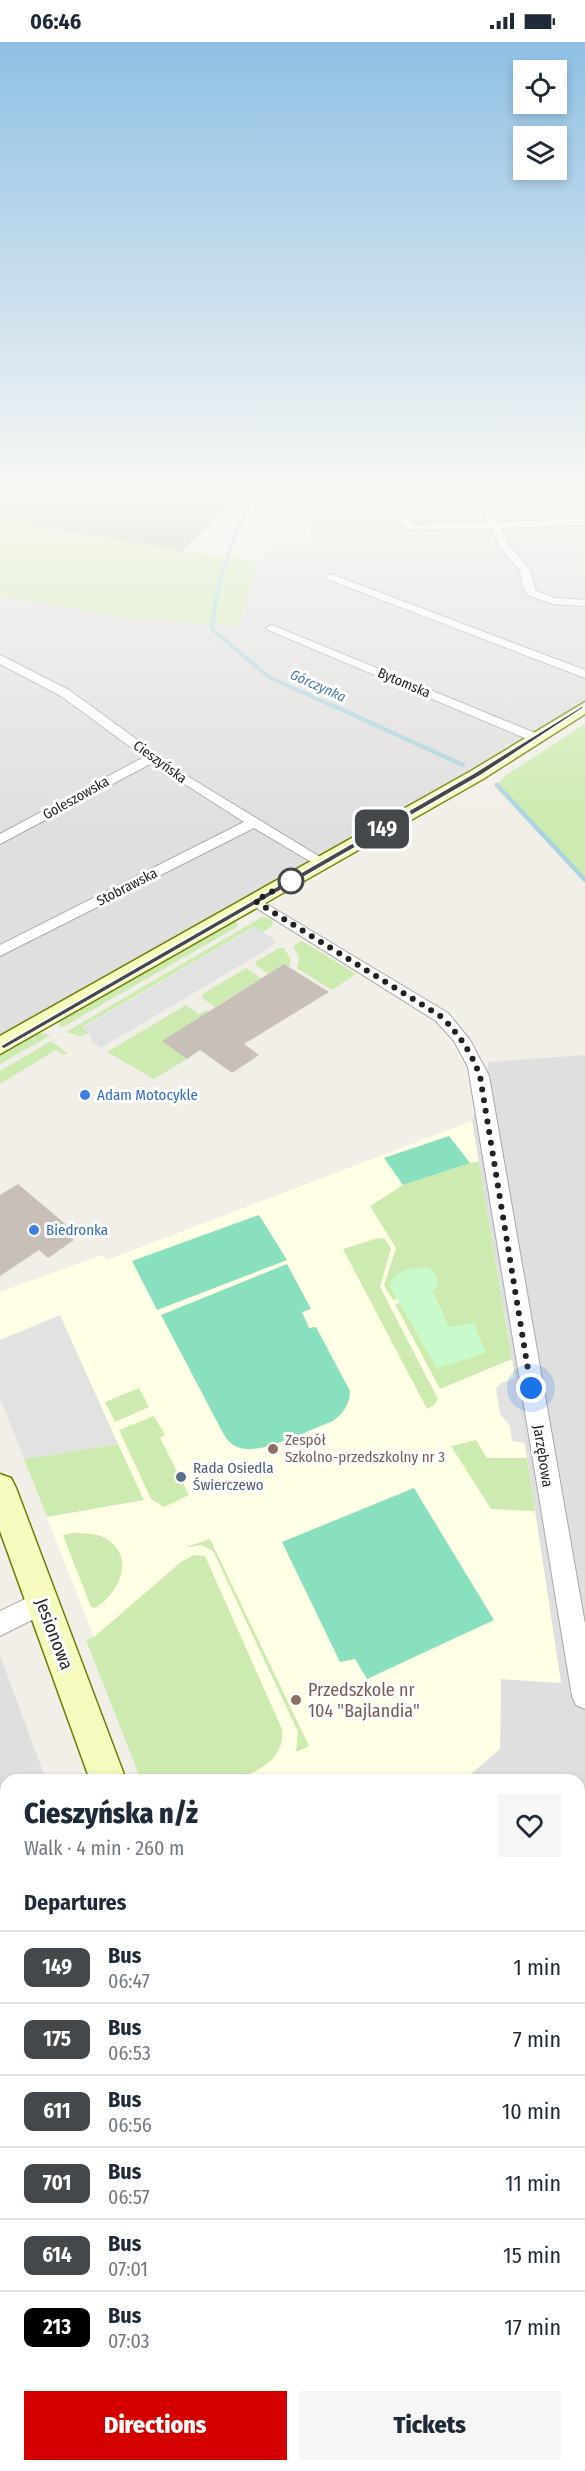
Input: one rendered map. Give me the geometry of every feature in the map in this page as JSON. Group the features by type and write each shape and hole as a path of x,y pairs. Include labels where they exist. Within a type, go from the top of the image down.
{"street":[{"path":"397,602 585,674"},
{"name":"Bytomska","path":"272,628 536,738"},
{"name":"Cieszyńska","path":"0,659 13,673 86,706 179,777 323,863"},
{"path":"0,1046 323,863 585,707"},
{"name":"Goleszowska","path":"0,840 152,758"},
{"name":"Stobrawska","path":"0,951 255,822"},
{"name":"Jarzębowa","path":"255,901 442,1017 464,1041 473,1055 480,1076 585,1696"},
{"name":"Jesionowa","path":"0,1488 106,1774"},
{"path":"0,1624 42,1603"}],"shaded area":[{"path":"0,602 37,602 121,617 238,626 245,602 585,602 585,709 0,1040"},
{"path":"255,927 275,940 273,946 101,1048 92,1042 90,1034 82,1028"},
{"path":"585,1055 585,1774 471,1774 500,1749 501,1679 561,1683 512,1359 472,1121 489,1062"},
{"name":"Zespół Szkolno-przedszkolny nr 3","path":"472,1121 512,1359 561,1683 501,1679 500,1749 471,1774 148,1774 0,1398 0,1292 102,1255 107,1260"},
{"path":"60,1315 118,1444 24,1459 0,1398 0,1340"},
{"path":"515,1378 525,1443 512,1441 510,1426 500,1414 496,1389 501,1383"},
{"path":"0,1655 44,1774 0,1774"}],"green space":[{"path":"37,602 245,602 238,626 121,617"},
{"path":"585,724 585,880 497,785 506,775"},
{"path":"262,917 273,918 272,926 263,932 254,927 82,1027 90,1033 80,1036 66,1032"},
{"path":"235,922 238,924 237,927 61,1028 59,1025 60,1021"},
{"path":"301,941 356,974 332,990 297,968 299,958 293,946"},
{"path":"279,948 284,948 291,960 289,967 284,964 268,974 256,965 255,962"},
{"path":"246,968 261,978 215,1007 202,998 203,994"},
{"path":"186,1005 199,1014 206,1010 209,1012 187,1059 154,1079 107,1052"},
{"path":"39,1033 51,1035 0,1064 0,1055"},
{"path":"51,1041 67,1053 64,1055 56,1050 0,1084 0,1071"},
{"path":"449,1136 470,1163 403,1185 384,1158"},
{"path":"479,1162 512,1359 440,1389 395,1304 400,1303 437,1368 446,1337 446,1322 443,1314 432,1292 390,1286 397,1299 393,1300 384,1285 396,1248 370,1206 403,1185"},
{"path":"259,1215 287,1260 157,1310 132,1261"},
{"path":"378,1238 385,1239 391,1248 380,1287 438,1399 427,1409 343,1249"},
{"path":"287,1264 311,1309 302,1312 309,1328 316,1327 350,1391 349,1400 343,1412 333,1421 273,1445 249,1449 240,1448 230,1442 223,1433 161,1315"},
{"path":"418,1267 429,1268 437,1276 437,1287 432,1292 449,1327 474,1323 486,1353 437,1368 390,1286 397,1274"},
{"path":"139,1388 149,1407 115,1422 105,1402"},
{"path":"154,1416 165,1435 160,1438 189,1495 164,1507 151,1499 119,1430"},
{"path":"476,1440 487,1458 527,1458 535,1511 491,1509 451,1446"},
{"path":"118,1444 144,1500 47,1517 24,1459"},
{"path":"414,1488 494,1620 367,1679 355,1659 340,1662 282,1542"},
{"path":"72,1533 101,1536 115,1546 120,1555 121,1574 117,1584 104,1602 95,1608 91,1607 63,1535"},
{"path":"210,1539 309,1746 296,1752 298,1732 213,1551 201,1545 183,1548"},
{"path":"194,1555 205,1556 282,1729 282,1740 274,1757 250,1774 139,1774 86,1640 94,1637 181,1562"}],"building":[{"path":"284,964 329,992 244,1044 259,1055 232,1073 200,1050 187,1059 162,1041"},
{"name":"Biedronka","path":"18,1184 70,1228 65,1232 74,1240 48,1258 39,1250 0,1276 0,1195"}],"waterway":[{"name":"Górczynka","path":"216,602 212,629 269,677 337,708"},
{"name":"Górczynka","path":"334,706 463,765"},
{"name":"Górczynka","path":"497,785 585,880"}],"bus line":[{"name":"149","path":"0,1046 477,775 585,707"}],"place":[{"name":"Adam Motocykle","path":"85,1095"},
{"name":"Biedronka","path":"34,1230"},
{"name":"Zespół Szkolno-przedszkolny nr 3","path":"273,1449"},
{"name":"Rada Osiedla Świerczewo","path":"181,1477"},
{"name":"Przedszkole nr 104 \"Bajlandia\"","path":"296,1700"}],"route":[{"path":"291,881 255,901 442,1017 464,1041 473,1055 480,1076 531,1388"}]}
